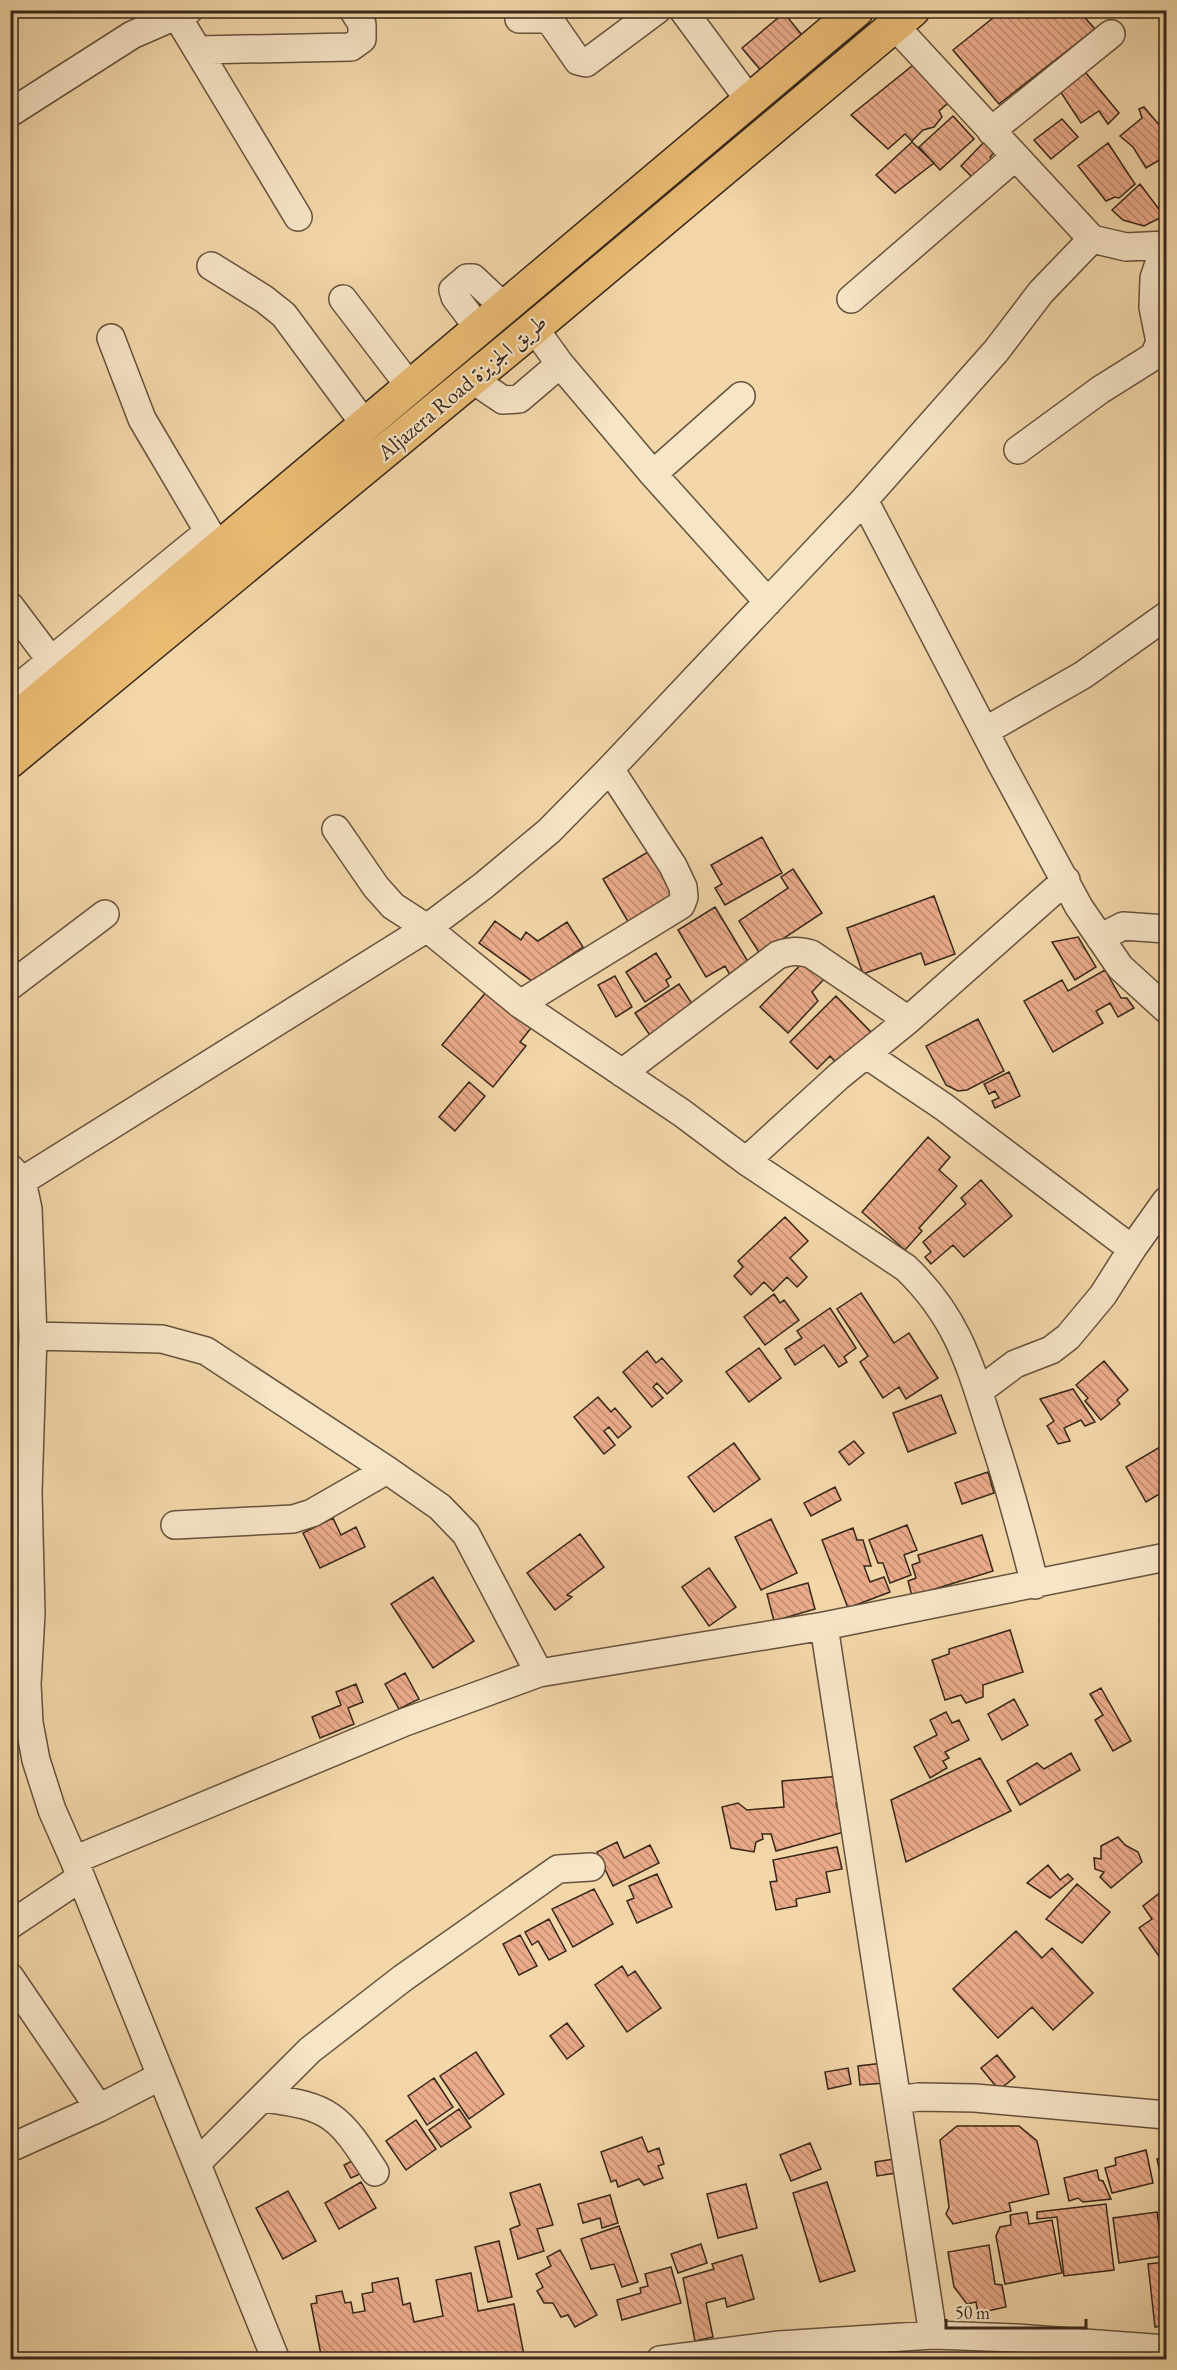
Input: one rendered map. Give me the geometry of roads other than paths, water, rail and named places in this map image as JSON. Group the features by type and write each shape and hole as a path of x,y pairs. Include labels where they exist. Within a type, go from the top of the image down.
{"main road":[{"name":"Aljazera Road طريق الجزيزة","path":"10,724 58,670 213,541 366,426 857,10"},
{"name":"Aljazera Road طريق الجزيزة","path":"10,761 534,328 903,18"}],"street":[{"path":"198,50 351,47 362,39 362,24 353,10"},
{"path":"519,19 544,19 551,22 578,61 586,63 657,10"},
{"path":"683,10 750,101"},
{"path":"10,113 132,35 183,13 198,50 298,217"},
{"path":"903,18 991,131 1092,239 1126,247 1166,245 1154,278 1153,307 1160,342 1154,356 1100,390 1018,450"},
{"path":"991,131 1111,34"},
{"path":"851,299 1015,158"},
{"path":"276,2360 52,1810 36,1760 29,1723 27,1684 31,1614 28,1492 20,1441 33,1336 28,1209 16,1174 427,928 483,886 549,831 864,500 996,351 1041,292 1092,239"},
{"path":"211,266 264,299 284,315 366,426"},
{"path":"480,330 454,297 453,290 467,278 474,278 506,309"},
{"path":"344,299 411,388"},
{"path":"534,328 560,364 653,474 768,602"},
{"path":"111,338 142,419 213,541"},
{"path":"472,379 503,400 519,399 560,364"},
{"path":"653,474 741,396"},
{"path":"864,500 1079,907 1120,967 1167,1009"},
{"path":"10,606 58,670 10,694"},
{"path":"985,732 1083,675 1167,616"},
{"path":"520,1004 681,905 684,897 683,887 673,866 610,769"},
{"path":"336,829 376,887 393,906 427,928 520,1004 682,1113 746,1161 906,1268 926,1287 957,1334 979,1390 1017,1510 1035,1585"},
{"path":"746,1161 839,1076 908,1020 1066,880"},
{"path":"10,986 105,914"},
{"path":"1100,938 1123,926 1167,929"},
{"path":"622,1073 777,955 788,952 799,950 811,954 908,1020"},
{"path":"867,1055 944,1107 1132,1248"},
{"path":"979,1390 1015,1364 1051,1350 1068,1337 1102,1295 1132,1248 1167,1201"},
{"path":"33,1336 162,1339 206,1351 387,1470 440,1507 466,1534 539,1673"},
{"path":"10,1469 20,1476 28,1492"},
{"path":"175,1525 293,1519 312,1513 387,1470"},
{"path":"10,1925 77,1869 405,1722 539,1673 825,1626 1167,1557"},
{"path":"825,1626 933,2335"},
{"path":"196,2163 310,2050 432,1957 558,1869 591,1867"},
{"path":"10,1977 99,2108"},
{"path":"10,2148 99,2108 161,2076"},
{"path":"897,2100 919,2097 975,2098 1167,2115"},
{"path":"263,2098 300,2102 328,2113 348,2130 375,2172"},
{"path":"660,2360 779,2345 837,2350 933,2335 1016,2338 1167,2349"}]}
